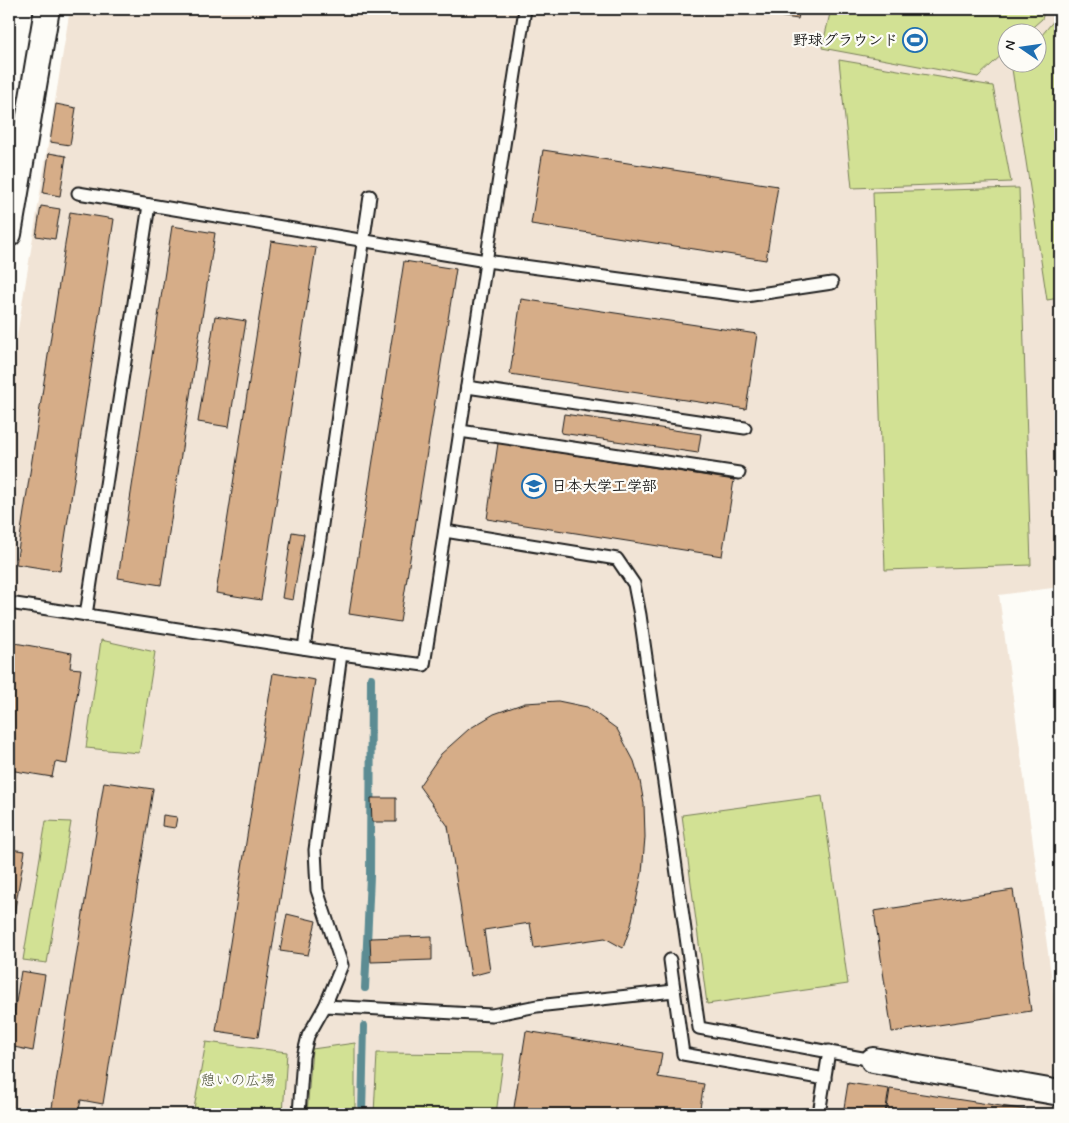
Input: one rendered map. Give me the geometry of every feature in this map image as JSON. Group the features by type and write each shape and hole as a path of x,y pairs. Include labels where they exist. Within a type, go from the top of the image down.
{"street":[{"path":"9,234 13,182 47,9"},
{"path":"873,1060 1060,1093"}],"lane":[{"path":"9,603 341,654 424,664 525,9"},
{"path":"78,193 486,260 746,296 832,283"},
{"path":"304,648 370,196"},
{"path":"86,615 149,205"},
{"path":"467,387 745,428"},
{"path":"460,431 739,473"},
{"path":"445,531 617,559 634,584 640,615 699,1028 873,1060"},
{"path":"299,1114 303,1057 308,1036 342,965 317,890 315,850 341,654"},
{"path":"670,960 683,1054 825,1079"},
{"path":"324,1006 492,1015 537,1006 674,991"},
{"path":"819,1114 829,1052"}],"shaded area":[{"name":"日本大学工学部","path":"70,9 1060,9 1060,587 999,595 1060,1040 1060,1114 9,1114 9,385"}],"green space":[{"name":"野球グラウンド","path":"831,9 1045,9 1042,19 1039,22 996,22 996,60 978,77 822,48"},
{"path":"1060,13 1060,298 1047,300 1012,72 1046,72 1046,30"},
{"path":"839,60 993,86 1011,182 852,188"},
{"path":"1019,188 1031,565 885,570 873,192"},
{"path":"101,640 155,652 139,753 86,748"},
{"path":"822,796 848,984 707,1004 682,815"},
{"path":"46,821 71,822 47,963 23,960"},
{"name":"憩いの広場","path":"206,1042 287,1052 283,1114 193,1114"},
{"path":"355,1043 355,1114 307,1114 312,1049"},
{"path":"377,1053 504,1054 496,1114 374,1114"}],"building":[{"path":"728,9 800,9 798,19"},
{"path":"56,104 76,108 70,145 50,142"},
{"path":"543,150 778,186 766,260 531,224"},
{"path":"49,153 66,156 60,196 43,193"},
{"path":"41,206 60,209 55,239 36,236"},
{"path":"70,212 114,219 60,571 16,564"},
{"path":"172,226 215,233 161,585 118,578"},
{"path":"271,241 316,248 261,600 216,593"},
{"path":"404,261 456,269 400,622 349,614"},
{"path":"521,299 757,334 746,409 510,374"},
{"path":"215,316 246,321 229,427 198,422"},
{"path":"564,414 701,434 698,453 561,433"},
{"path":"498,443 734,480 722,556 487,519"},
{"path":"292,532 304,534 293,600 282,598"},
{"path":"9,642 72,653 70,668 81,669 67,764 55,762 52,777 9,770"},
{"path":"273,673 315,680 258,1037 216,1031"},
{"path":"558,701 587,707 617,729 634,761 644,804 645,837 642,873 631,925 623,948 605,938 534,948 530,923 484,930 490,971 471,976 448,826 419,786 441,754 469,729 494,714 525,703"},
{"path":"104,782 153,789 103,1104 81,1100 78,1114 51,1114"},
{"path":"371,798 396,798 396,822 372,822"},
{"path":"163,815 177,817 175,828 162,826"},
{"path":"9,849 25,851 9,943"},
{"path":"1013,890 1031,1011 892,1032 874,911"},
{"path":"287,914 316,921 308,955 280,951"},
{"path":"432,936 432,960 371,962 370,938"},
{"path":"21,971 45,975 33,1051 9,1046"},
{"path":"526,1031 662,1053 658,1077 704,1084 699,1114 513,1114"},
{"path":"848,1083 889,1089 885,1114 843,1114"},
{"path":"890,1089 1027,1110 1026,1114 886,1114"}],"waterway":[{"path":"365,988 370,876 371,678"},
{"path":"362,1114 364,1026"}],"place":[{"name":"野球グラウンド","path":"915,40"},
{"name":"日本大学工学部","path":"534,486"}]}
